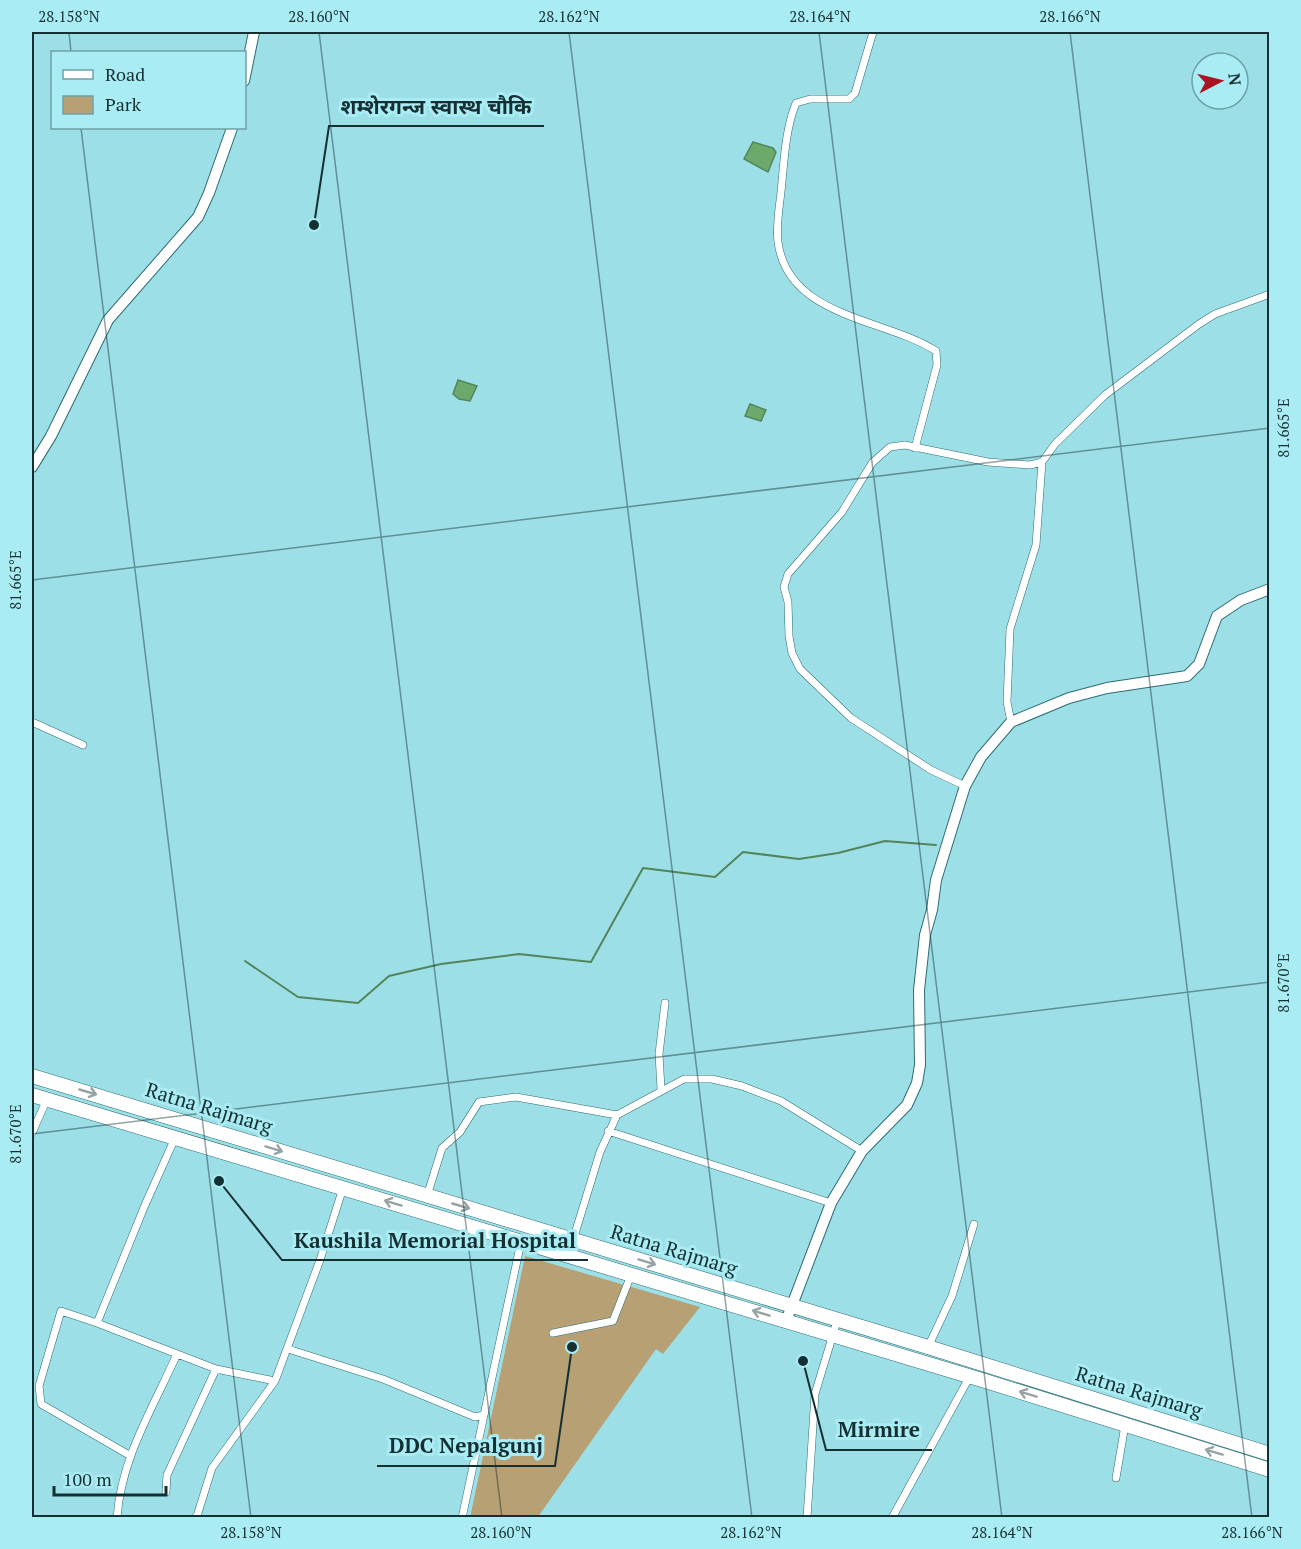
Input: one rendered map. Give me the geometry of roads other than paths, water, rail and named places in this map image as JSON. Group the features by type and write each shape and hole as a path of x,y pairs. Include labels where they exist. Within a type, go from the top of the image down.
{"highway":[{"name":"Ratna Rajmarg","path":"32,1076 792,1305 837,1321 928,1347 1269,1454"},
{"name":"Ratna Rajmarg","path":"32,1095 970,1376 1269,1470"}],"street":[{"path":"246,71 254,32"},
{"path":"873,32 855,93 849,99 810,99 796,103 786,150 778,244 793,276 811,297 828,307 936,351 937,365 915,448"},
{"path":"32,467 51,436 108,320 198,218 232,129"},
{"path":"1011,722 1007,702 1010,629 1036,545 1042,462 1055,444 1105,395 1199,324 1215,314 1269,294"},
{"path":"965,786 931,770 851,718 800,669 792,653 788,602 784,587 788,574 842,512 872,463 880,454 898,445 987,462 1030,465 1042,462"},
{"path":"786,1321 831,1203 862,1151 907,1105 917,1083 920,1065 919,990 925,935 943,849 965,786 981,758 1011,722 1069,698 1107,688 1186,676 1199,664 1217,616 1241,600 1269,589"},
{"path":"32,722 83,745"},
{"path":"661,1089 659,1053 665,1003"},
{"path":"573,1240 608,1131 617,1115 661,1089 684,1079 712,1079 742,1086 781,1101 862,1151"},
{"path":"427,1196 442,1148 460,1132 478,1102 516,1097 617,1115"},
{"path":"32,1133 47,1099"},
{"path":"608,1131 831,1203"},
{"path":"97,1323 145,1205 176,1138"},
{"path":"197,1517 212,1468 275,1381 320,1260 343,1188"},
{"path":"928,1347 952,1296 974,1224"},
{"path":"462,1518 521,1242"},
{"path":"553,1333 613,1320 631,1275"},
{"path":"129,1455 41,1404 39,1386 61,1311 216,1370 275,1381"},
{"path":"807,1518 815,1394 837,1321"},
{"path":"288,1349 383,1379 475,1417 484,1415"},
{"path":"117,1518 119,1488 129,1455 177,1354"},
{"path":"166,1492 166,1475 216,1370"},
{"path":"892,1518 970,1376"},
{"path":"1116,1478 1125,1425"}],"waterway":[{"path":"245,961 298,997 358,1003 389,976 441,964 519,954 591,962 643,868 715,877 743,852 799,859 838,853 885,841 936,845"}],"place":[{"name":"शम्शेरगन्ज स्वास्थ चौकि","path":"314,225"},
{"name":"Kaushila Memorial Hospital","path":"219,1181"},
{"name":"DDC Nepalgunj","path":"572,1347"},
{"name":"Mirmire","path":"803,1361"}]}
